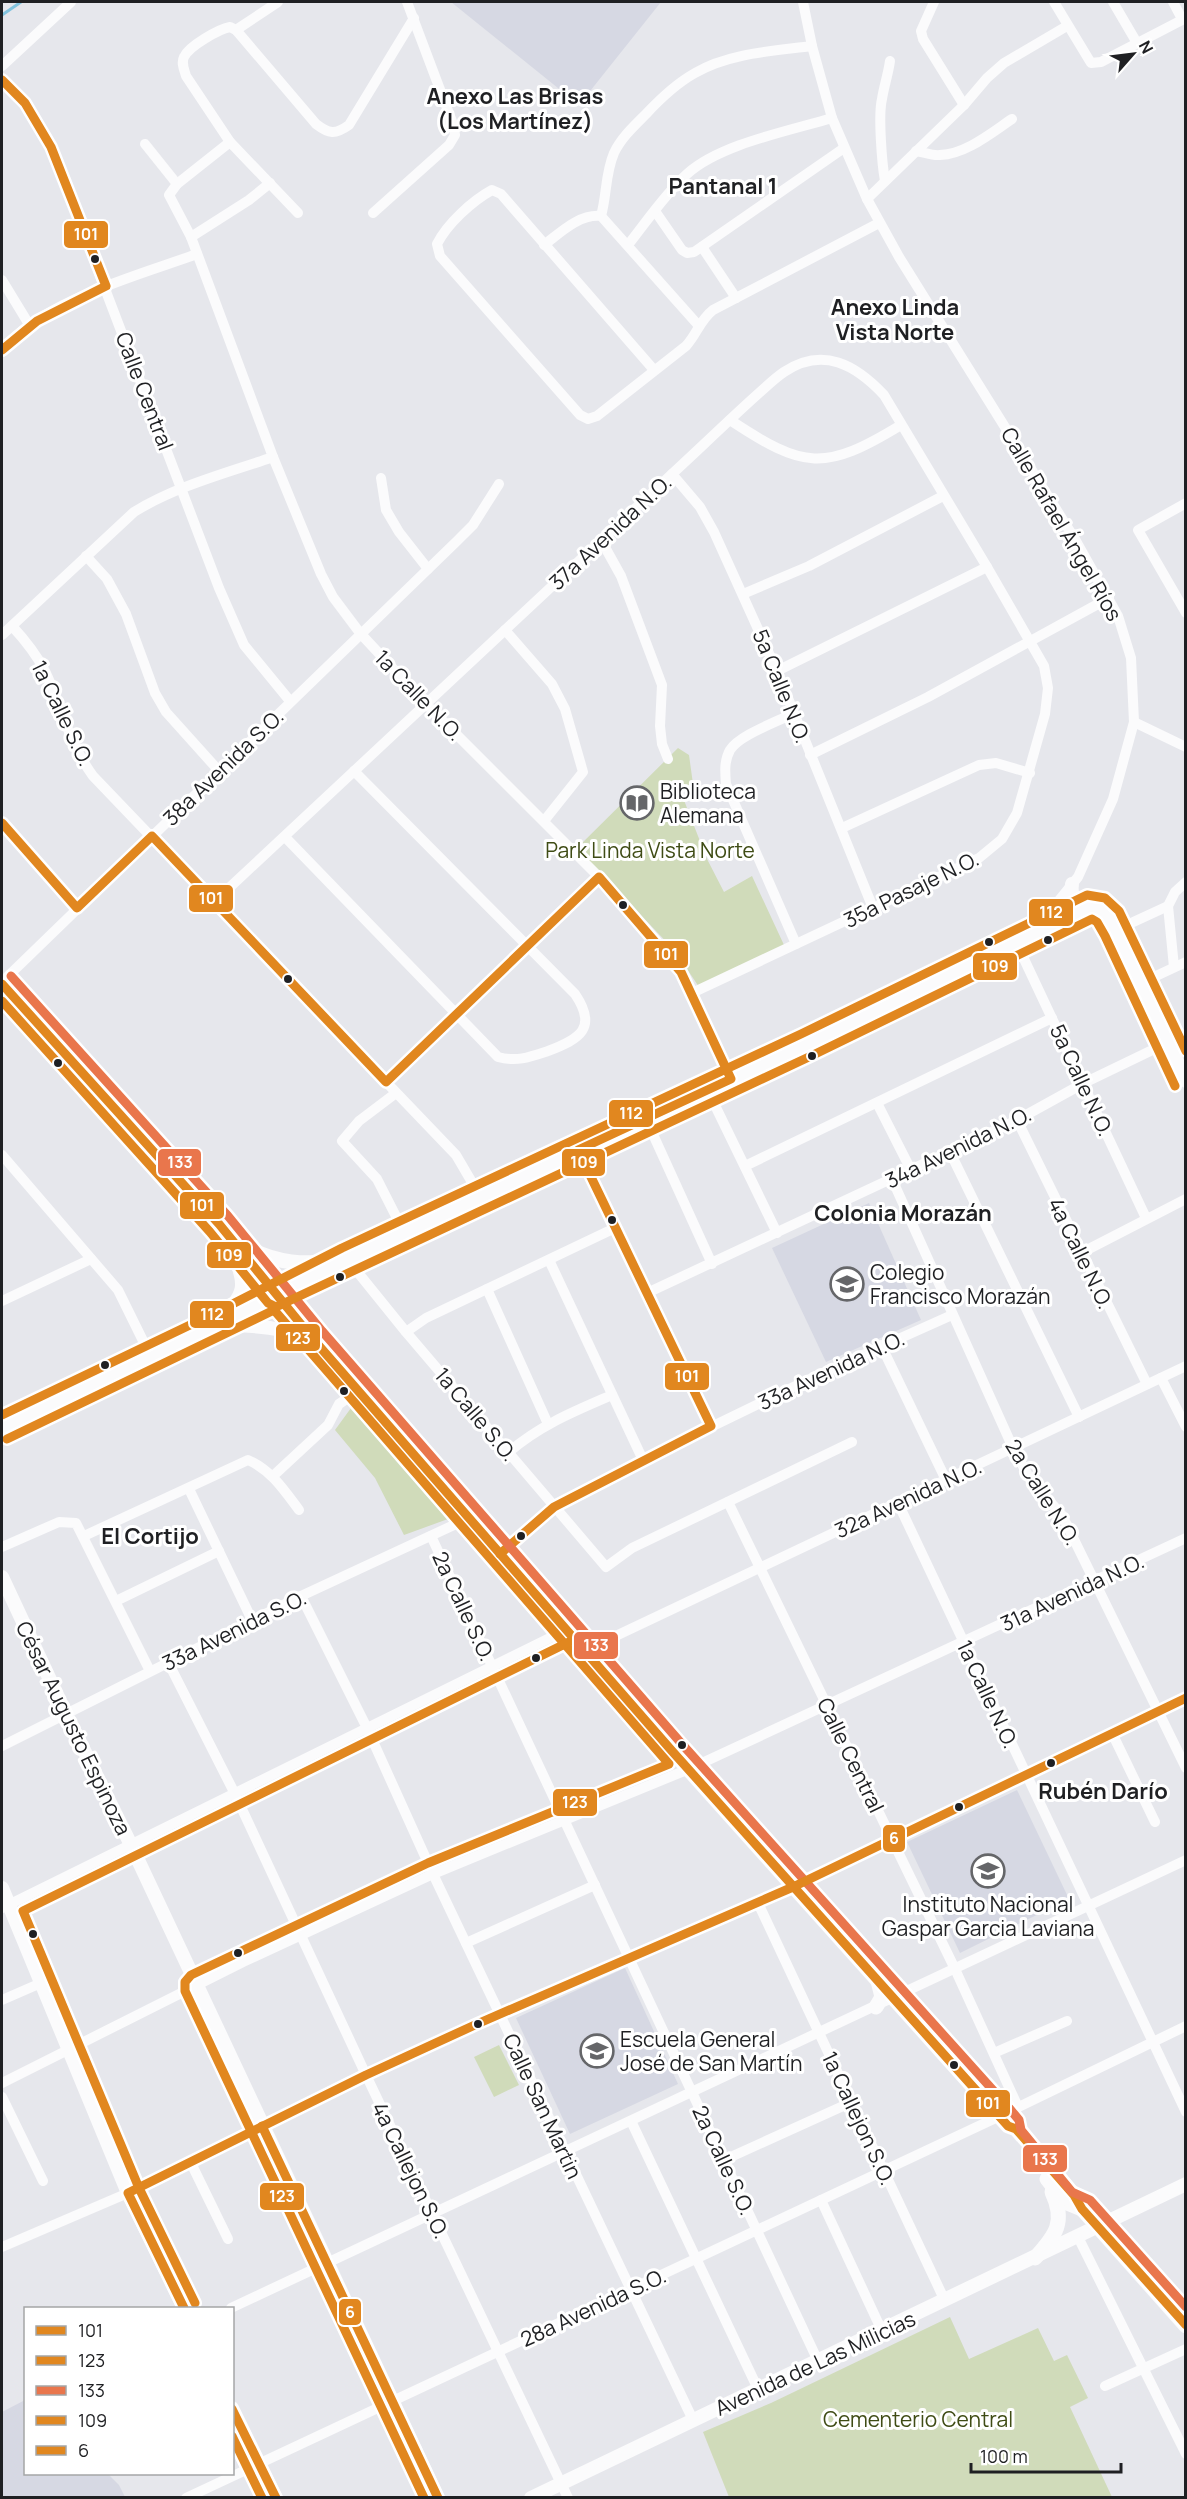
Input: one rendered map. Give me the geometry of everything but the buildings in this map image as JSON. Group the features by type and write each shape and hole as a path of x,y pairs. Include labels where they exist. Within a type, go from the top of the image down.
{"main road":[{"path":"1072,884 1072,894 1079,904 1107,914 1141,982 1185,1081"},
{"path":"2,1428 578,1149 806,1045 1030,935 1095,908"},
{"path":"2,983 230,1236 313,1339 584,1651 1004,2121 1024,2137 1074,2195 1082,2209 1185,2326"},
{"path":"230,1236 255,1253 277,1260 301,1264 347,1259"},
{"path":"218,1325 240,1298 243,1290 243,1280 230,1236"},
{"path":"218,1325 258,1325 278,1328 313,1339"},
{"name":"César Augusto Espinoza","path":"2,1577 131,1845 438,2498"},
{"path":"2,1888 5,1906 41,1983 128,2193 184,2307"},
{"path":"876,2007 882,1997 879,1981"},
{"path":"1004,2121 1009,2135 1065,2202 1082,2209"},
{"path":"1035,2258 1048,2244 1058,2227 1057,2201 1042,2173"},
{"name":"Avenida de Las Milicias","path":"531,2498 1185,2184"},
{"path":"234,2412 276,2498"}],"street":[{"path":"2,66 71,2"},
{"path":"236,30 278,2"},
{"path":"373,213 449,145 455,135 414,18 406,2"},
{"name":"Calle Rafael Ángel Ríos","path":"803,2 812,46 832,118 879,223 1076,541 1109,597 1126,636 1131,658 1134,722 1113,799 1078,877 1030,935"},
{"path":"934,2 921,31 923,39 964,105"},
{"path":"1054,2 1091,63 1101,62 1184,19 1173,2"},
{"path":"1113,2 1137,43"},
{"path":"298,213 230,142 186,76 183,66 184,57 190,49 224,28 230,27 236,30 316,124 328,133 339,133 349,125 414,18"},
{"path":"867,199 1004,63 1067,26"},
{"path":"601,216 607,172 614,152 626,134 660,99 694,73 708,66 756,54 812,46"},
{"path":"885,181 882,166 881,100 886,88 890,62"},
{"name":"Calle Central","path":"2,80 26,103 51,147 219,588 244,645 290,701"},
{"path":"628,244 687,174 706,160 729,149 832,118"},
{"path":"916,151 937,156 950,154 970,145 1012,119"},
{"path":"145,144 177,184 230,142"},
{"path":"655,211 682,250 687,253 694,252 844,148"},
{"path":"191,237 249,200 270,183"},
{"name":"1a Calle N.O.","path":"177,184 169,195 170,200 191,237 273,457 321,574 333,597 360,633 426,704 599,877 669,956 692,993 731,1079"},
{"path":"654,370 501,194 492,190 482,196 442,234 437,244 440,256 580,415 588,419 597,416 686,346 713,310 879,223"},
{"path":"544,245 580,219 590,215 601,216 699,326"},
{"path":"702,247 736,298"},
{"path":"2,350 11,339 52,311 105,286 197,254"},
{"path":"2,280 30,326"},
{"name":"37a Avenida N.O.","path":"214,902 784,372 801,363 820,359 837,361 855,369 870,380 884,395 943,496"},
{"path":"730,420 764,442 789,454 809,460 850,453 872,443 901,425"},
{"path":"2,635 134,512 151,502 183,489 273,457"},
{"name":"5a Calle N.O.","path":"672,474 700,507 743,594 777,671 792,714 842,828 873,908"},
{"path":"381,478 386,510 399,532 428,569"},
{"name":"38a Avenida S.O.","path":"2,983 473,525 499,484"},
{"path":"743,594 809,566 943,496"},
{"name":"35a Pasaje N.O.","path":"692,993 980,858 1002,839 1017,813 1045,714 1048,688 1044,666 943,496"},
{"path":"1185,503 1138,530 1185,613"},
{"path":"601,540 621,576 662,685 660,726 662,744 668,759"},
{"path":"86,556 107,579 126,614 155,693 166,712 219,771"},
{"path":"777,671 987,567"},
{"path":"810,755 928,698 1109,597"},
{"name":"1a Calle S.O.","path":"12,626 30,646 45,672 79,756 93,776 456,1155 480,1196"},
{"path":"505,630 552,684 565,709 583,772 544,821"},
{"path":"792,714 745,738 730,749 725,767 726,784 796,944"},
{"path":"1134,722 1185,747"},
{"path":"842,828 980,765 996,763 1030,773"},
{"path":"285,837 498,1057 510,1060 525,1059 572,1042 581,1034 585,1018 584,1007 575,994 354,771"},
{"path":"2,823 77,908"},
{"path":"386,1083 599,877"},
{"path":"1174,968 1168,906 1175,892 1185,882"},
{"path":"1116,930 1168,906"},
{"name":"5a Calle N.O.","path":"1016,942 1146,1218"},
{"path":"1141,982 1185,962"},
{"path":"745,1166 1052,1018"},
{"name":"34a Avenida N.O.","path":"647,1293 1017,1120 1084,1083 1168,1042"},
{"path":"708,1091 777,1233"},
{"path":"396,1093 359,1121 342,1141 377,1179 404,1232"},
{"path":"878,1103 912,1170"},
{"path":"646,1119 712,1264"},
{"name":"4a Calle N.O.","path":"1017,1120 1147,1384"},
{"path":"500,1554 554,1507 711,1426 578,1149"},
{"path":"950,1152 1079,1417"},
{"path":"2,1155 118,1290 151,1357"},
{"name":"2a Calle N.O.","path":"892,1179 1013,1448 1030,1479 1062,1515 1185,1768"},
{"path":"1081,1252 1185,1199"},
{"path":"406,1332 426,1318 615,1228"},
{"path":"2,1301 91,1259"},
{"name":"1a Calle S.O.","path":"347,1259 406,1332 606,1567 632,1548 728,1502"},
{"path":"549,1260 643,1460"},
{"path":"487,1289 548,1424"},
{"name":"33a Avenida N.O.","path":"711,1426 881,1345 952,1315"},
{"path":"881,1345 946,1480"},
{"name":"32a Avenida N.O.","path":"584,1651 1185,1366"},
{"path":"1161,1378 1185,1427"},
{"path":"273,1476 328,1425 339,1404 358,1390"},
{"path":"509,1452 548,1424 612,1395"},
{"path":"728,1502 852,1442"},
{"path":"84,1536 248,1460 261,1466 273,1476 299,1510"},
{"path":"189,1489 252,1620"},
{"name":"Calle Central","path":"728,1502 955,1969 1018,2107"},
{"name":"1a Calle N.O.","path":"898,1503 1185,2112"},
{"name":"33a Avenida S.O.","path":"2,1746 252,1620 469,1518"},
{"path":"2,1547 59,1522 76,1523 150,1671"},
{"name":"2a Calle S.O.","path":"431,1536 819,2361"},
{"name":"31a Avenida N.O.","path":"2,2083 68,2048 301,1935 433,1874 689,1769 1095,1582 1185,1538"},
{"path":"116,1601 219,1551"},
{"name":"Calle San Martin","path":"302,1596 367,1728 433,1874 693,2420"},
{"path":"5,1906 566,1630"},
{"name":"4a Callejon S.O.","path":"168,1662 234,1792 568,2498"},
{"path":"2,2247 128,2193 366,2075 500,2014 793,1887 1185,1698"},
{"path":"1112,1733 1155,1822"},
{"path":"233,2307 1185,1860"},
{"path":"466,1943 595,1885"},
{"name":"1a Callejon S.O.","path":"758,1903 945,2301"},
{"path":"2,2000 41,1983"},
{"path":"994,2053 1067,2021"},
{"name":"28a Avenida S.O.","path":"186,2498 884,2170 1004,2121 1018,2107 1185,2026"},
{"path":"2,2097 43,2181"},
{"path":"724,2160 852,2102"},
{"path":"631,2121 758,2389"},
{"path":"190,2162 228,2239"},
{"path":"821,2200 882,2331"},
{"path":"1077,2235 1185,2454"},
{"path":"1105,2386 1185,2349"}],"shaded area":[{"path":"451,2 661,2 579,105"},
{"name":"Colegio Francisco Morazán","path":"869,1203 921,1320 826,1362 772,1248"},
{"name":"Instituto Nacional Gaspar Garcia Laviana","path":"1017,1790 1069,1899 960,1953 907,1842"},
{"name":"Escuela General José de San Martín","path":"625,1968 678,2084 570,2134 516,2018"},
{"path":"24,2401 24,2475 109,2475 119,2485 125,2497 2,2497 2,2412"}],"green space":[{"name":"Park Linda Vista Norte","path":"678,748 689,755 693,784 680,790 707,859 724,892 752,876 784,945 699,987 675,951 577,848"},
{"path":"351,1408 448,1519 404,1535 375,1478 335,1430"},
{"path":"499,2045 519,2085 494,2097 474,2057"},
{"name":"Cementerio Central","path":"950,2317 969,2359 1038,2328 1054,2361 1067,2355 1088,2398 1070,2407 1112,2497 729,2497 703,2432 771,2403"}],"waterway":[{"path":"2,15 21,2"}],"transit line":[{"name":"101","path":"2,80 25,103 51,147 106,286 37,321 2,350"},
{"name":"101","path":"2,823 77,908 152,836 386,1082 599,877 681,972 731,1079 578,1150 711,1426 554,1507 500,1554"},
{"name":"112","path":"2,1415 213,1314 342,1248 801,1034 1087,895 1105,898 1119,911 1186,1051"},
{"name":"109","path":"2,1001 210,1232 268,1303 276,1307 811,1056 1092,919 1097,922 1105,936 1175,1086"},
{"name":"133","path":"11,976 228,1216 322,1331 681,1743 1009,2108 1019,2120 1021,2130 1072,2192 1090,2200 1186,2307"},
{"name":"101","path":"2,984 219,1224 313,1339 672,1751 1008,2126 1016,2129 1074,2195 1082,2209 1186,2325"},
{"name":"123","path":"7,1439 274,1310 669,1764 428,1863 191,1975 185,1982 185,1991 424,2498"},
{"name":"123","path":"195,2303 139,2188 23,1911 571,1641"},
{"name":"6","path":"184,2307 128,2193 366,2075 477,2024 793,1887 1186,1698"},
{"name":"6","path":"262,2126 438,2498"},
{"name":"6","path":"234,2413 276,2498"},
{"name":"123","path":"234,2440 262,2498"}],"place":[{"name":"Biblioteca Alemana","path":"637,803"},
{"name":"Colegio Francisco Morazán","path":"847,1284"},
{"name":"Instituto Nacional Gaspar Garcia Laviana","path":"988,1871"},
{"name":"Escuela General José de San Martín","path":"597,2051"}],"district":[{"name":"Anexo Las Brisas (Los Martínez)","path":"515,108"},
{"name":"Pantanal 1","path":"723,186"},
{"name":"Anexo Linda Vista Norte","path":"895,320"},
{"name":"Colonia Morazán","path":"903,1213"},
{"name":"El Cortijo","path":"150,1536"},
{"name":"Rubén Darío","path":"1103,1791"}]}
